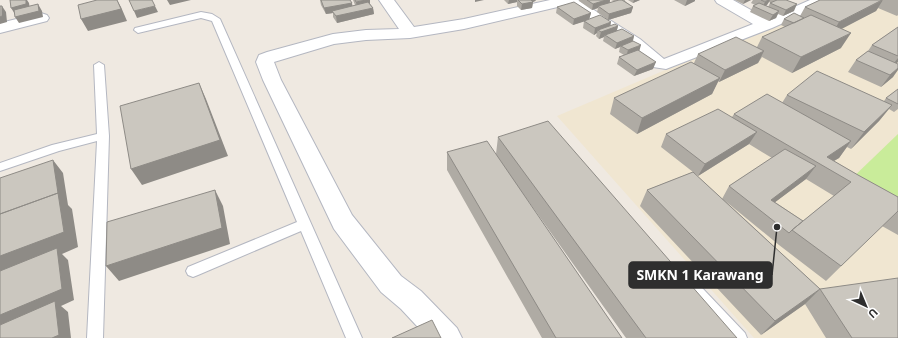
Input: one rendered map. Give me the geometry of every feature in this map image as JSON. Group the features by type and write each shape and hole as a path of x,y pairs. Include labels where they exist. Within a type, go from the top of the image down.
{"street":[{"path":"386,0 410,33"},
{"path":"447,338 412,300 392,284 343,222 272,80 265,59 333,39 366,35 410,33 464,24 569,0 662,64 666,64 766,25 823,0"},
{"path":"722,0 766,25"},
{"path":"0,28 41,18"}],"lane":[{"path":"138,30 201,15 216,19 354,338"},
{"path":"95,338 103,136 99,65"},
{"path":"0,166 56,148 103,136"},
{"path":"193,271 304,224"},
{"path":"670,262 739,338"}],"shaded area":[{"path":"830,0 892,0 898,2 898,338 754,338 557,116"}],"green space":[{"path":"898,134 898,212 847,183"}],"building":[{"path":"10,0 26,0 26,4 11,8"},
{"path":"97,0 117,0 121,9 81,19 78,5"},
{"path":"129,0 152,0 155,6 134,11"},
{"path":"321,0 350,0 352,3 324,8"},
{"path":"355,0 366,0 356,2"},
{"path":"518,0 531,0 533,2 522,4"},
{"path":"587,0 606,0 593,4"},
{"path":"622,0 633,7 609,14 598,6"},
{"path":"777,0 786,0 797,4 786,10 770,3"},
{"path":"820,0 882,0 839,22 805,7"},
{"path":"368,2 373,8 336,16 332,11"},
{"path":"574,2 591,13 574,19 557,7"},
{"path":"759,3 779,11 773,15 753,6"},
{"path":"38,4 39,11 15,17 14,10"},
{"path":"0,6 2,6 2,16 0,17"},
{"path":"794,13 804,18 794,23 784,19"},
{"path":"600,15 611,22 595,28 584,21"},
{"path":"811,15 851,33 801,57 762,37"},
{"path":"615,24 618,26 601,32 598,30"},
{"path":"898,27 898,56 872,45"},
{"path":"622,29 634,36 617,43 605,35"},
{"path":"736,37 764,51 725,70 698,54"},
{"path":"633,41 641,45 628,50 621,46"},
{"path":"638,50 656,62 637,70 619,57"},
{"path":"868,51 898,64 898,68 890,75 856,60"},
{"path":"691,62 720,78 642,118 614,98"},
{"path":"817,71 892,105 864,132 787,95"},
{"path":"199,83 220,140 131,169 120,106"},
{"path":"898,89 898,104 886,98"},
{"path":"767,94 851,141 827,157 898,197 898,211 841,266 792,230 851,182 734,114"},
{"path":"718,109 757,132 705,164 666,134"},
{"path":"548,121 737,338 646,338 498,137"},
{"path":"487,141 622,338 556,338 447,152"},
{"path":"785,149 816,166 771,200 803,221 789,233 729,186"},
{"path":"53,160 58,193 0,214 0,178"},
{"path":"693,172 820,289 775,321 647,190"},
{"path":"215,190 222,228 106,266 107,222"},
{"path":"58,193 64,232 0,256 0,214"},
{"path":"57,248 62,289 0,315 0,271"},
{"path":"898,278 898,338 852,338 820,289"},
{"path":"55,301 59,335 52,338 0,338 0,325"},
{"path":"432,320 441,338 392,338"}],"place":[{"name":"SMKN 1 Karawang","path":"777,227"}]}
